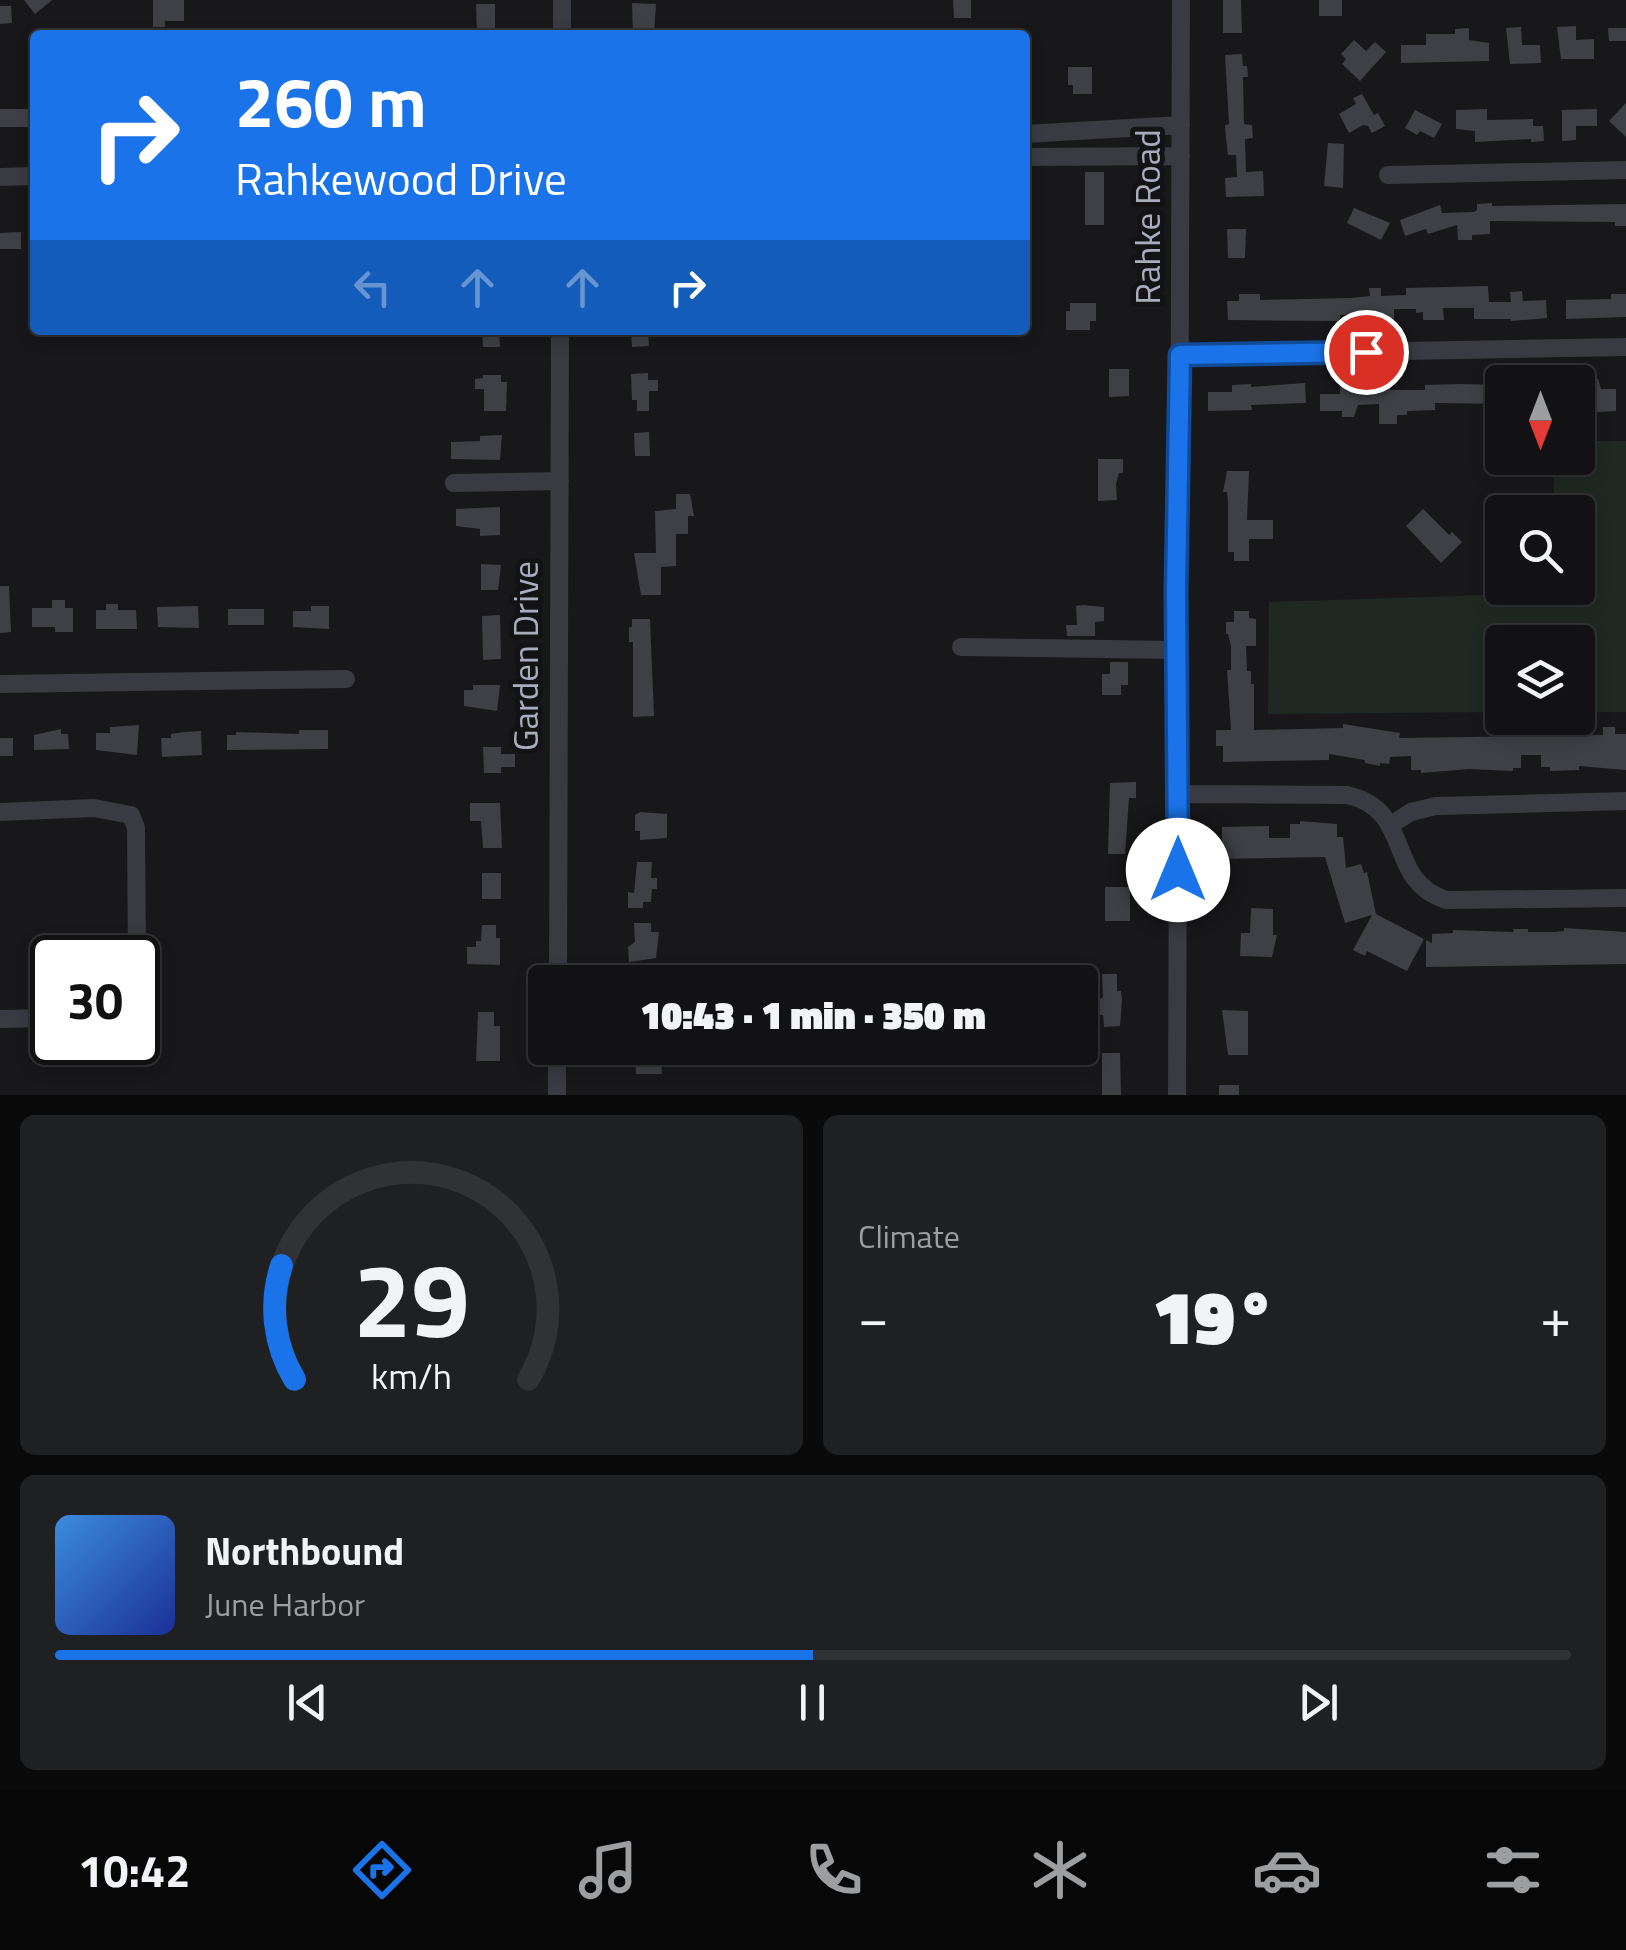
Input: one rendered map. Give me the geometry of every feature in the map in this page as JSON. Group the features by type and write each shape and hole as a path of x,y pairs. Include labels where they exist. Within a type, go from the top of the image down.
{"street":[{"path":"562,0 562,30"},
{"name":"Rahke Road","path":"1177,1095 1181,0"},
{"path":"1030,134 1181,126"},
{"path":"1030,157 1181,156"},
{"path":"1388,174 1626,170"},
{"path":"0,176 30,176"},
{"name":"Garden Drive","path":"558,965 560,335"},
{"path":"1180,355 1626,347"},
{"path":"454,483 560,481"},
{"path":"962,647 1177,650"},
{"path":"0,684 346,679"},
{"path":"1178,794 1347,795 1372,804 1392,824 1404,864 1414,881 1446,900 1626,898"},
{"path":"1392,824 1411,812 1436,806 1626,802"},
{"path":"0,812 94,808 131,815 136,828 136,935"},
{"path":"0,1019 30,1018"},
{"path":"557,1065 557,1095"}],"shaded area":[{"path":"1595,441 1626,441 1626,712 1595,712 1595,625 1485,625 1485,712 1268,714 1269,602 1485,595 1485,605 1595,605 1595,495 1554,495 1554,475 1595,475"}],"building":[{"path":"24,0 52,0 35,14"},
{"path":"153,0 184,0 184,21 165,21 165,27 153,27"},
{"path":"953,0 971,0 971,18 954,18"},
{"path":"1223,0 1241,0 1242,33 1223,33"},
{"path":"1319,0 1342,0 1342,16 1319,16"},
{"path":"632,3 656,4 654,30 633,30"},
{"path":"476,4 495,4 495,30 477,30"},
{"path":"0,6 11,6 12,23 0,24"},
{"path":"1576,26 1576,40 1594,39 1594,59 1561,59 1557,27"},
{"path":"1521,27 1522,45 1540,45 1541,63 1510,64 1506,28"},
{"path":"1469,28 1469,40 1489,43 1489,61 1401,63 1401,45 1426,45 1426,34 1455,34 1455,29"},
{"path":"1608,28 1626,28 1626,41 1609,41"},
{"path":"1354,40 1366,51 1375,42 1386,52 1360,81 1342,64 1346,59 1341,54"},
{"path":"1242,54 1248,77 1243,77 1244,124 1252,125 1253,138 1245,139 1246,172 1263,171 1264,196 1226,197 1225,178 1237,177 1236,155 1228,155 1226,139 1225,125 1229,124 1225,55"},
{"path":"1068,67 1092,67 1092,94 1073,94 1073,85 1068,85"},
{"path":"1362,94 1385,126 1372,133 1363,125 1349,133 1339,114 1356,104 1353,98"},
{"path":"1626,103 1626,137 1609,121"},
{"path":"0,109 30,109 30,127 0,127"},
{"path":"1487,109 1487,120 1533,119 1533,126 1543,126 1544,141 1475,142 1475,131 1456,129 1456,110"},
{"path":"1597,109 1597,126 1576,126 1576,140 1562,141 1562,110"},
{"path":"1415,110 1442,124 1434,138 1405,128"},
{"path":"1328,143 1344,144 1343,188 1324,186"},
{"path":"1085,172 1104,172 1104,225 1085,225"},
{"path":"1477,204 1626,204 1626,226 1615,226 1615,222 1490,221 1490,234 1458,240 1457,225 1405,236 1400,220 1440,205 1442,213 1474,212"},
{"path":"1354,208 1390,223 1381,240 1347,223"},
{"path":"1227,229 1246,229 1245,258 1228,258"},
{"path":"21,232 21,249 0,249 0,233"},
{"path":"1488,286 1489,302 1511,302 1510,292 1522,291 1523,301 1546,300 1547,318 1474,319 1474,308 1443,308 1444,320 1423,320 1423,312 1416,313 1416,309 1394,309 1394,321 1376,321 1375,314 1340,315 1340,321 1228,320 1227,301 1239,301 1239,294 1260,294 1260,300 1351,298 1370,296 1369,288 1381,288 1381,296 1406,295 1406,288"},
{"path":"1611,294 1626,294 1626,317 1566,319 1566,300 1611,299"},
{"path":"1070,303 1096,303 1096,321 1090,321 1090,330 1066,330"},
{"path":"482,335 499,335 500,347 483,347"},
{"path":"631,335 648,335 649,346 632,347"},
{"path":"1109,369 1129,369 1129,396 1109,397"},
{"path":"648,373 648,380 658,380 658,391 649,391 649,411 637,411 637,400 632,400 631,374"},
{"path":"501,375 501,382 507,382 506,411 484,411 484,389 475,389 475,379"},
{"path":"1595,379 1601,389 1616,389 1616,411 1597,412 1597,418"},
{"path":"1390,382 1390,390 1425,390 1425,385 1485,385 1485,404 1435,403 1435,410 1407,411 1407,415 1397,415 1397,424 1379,424 1379,404 1358,405 1354,417 1342,417 1342,411 1320,411 1320,394 1340,394 1340,383"},
{"path":"1305,383 1306,403 1208,411 1208,392 1232,392 1232,385"},
{"path":"649,432 650,456 635,456 634,433"},
{"path":"502,435 500,460 451,459 451,442"},
{"path":"1098,459 1123,459 1123,473 1119,473 1116,484 1117,500 1098,501"},
{"path":"1227,471 1249,471 1247,520 1273,520 1273,539 1249,539 1249,561 1234,561 1234,552 1228,552 1228,503 1227,492 1223,492"},
{"path":"676,494 690,494 694,516 688,516 688,534 676,534 676,566 661,567 661,595 641,595 634,553 656,553 655,511 676,509"},
{"path":"500,507 500,535 480,536 480,529 456,526 456,509"},
{"path":"1423,509 1449,535 1452,532 1462,542 1441,563 1406,526"},
{"path":"481,564 501,565 498,590 481,590"},
{"path":"0,586 9,586 11,632 0,633"},
{"path":"52,600 65,600 65,608 73,608 73,632 32,627 32,608 52,608"},
{"path":"106,604 118,604 118,610 136,610 137,629 96,629 96,610 106,610"},
{"path":"198,606 199,628 158,627 157,607"},
{"path":"311,606 329,606 329,629 293,627 293,611 311,611"},
{"path":"1076,606 1104,607 1104,621 1095,622 1095,636 1067,636 1066,625 1077,625"},
{"path":"228,609 264,609 264,625 228,625"},
{"path":"1234,611 1249,611 1249,618 1256,619 1256,646 1246,646 1247,671 1251,671 1254,684 1254,730 1343,728 1343,724 1400,733 1399,738 1603,735 1603,727 1615,727 1615,734 1626,734 1626,770 1579,766 1579,770 1550,771 1550,767 1541,767 1541,755 1521,755 1521,768 1513,771 1421,773 1411,770 1411,756 1390,757 1389,764 1380,766 1329,754 1329,760 1223,762 1223,746 1216,746 1216,730 1231,730 1227,670 1231,670 1231,646 1226,622 1234,622"},
{"path":"500,615 501,659 483,660 482,616"},
{"path":"632,619 650,619 654,716 633,717 633,642 629,642"},
{"path":"1110,662 1128,662 1128,685 1121,685 1121,695 1102,695 1102,674 1110,674"},
{"path":"473,685 500,685 497,711 464,706 464,690 473,690"},
{"path":"139,725 137,755 96,750 96,733 110,733 110,727"},
{"path":"61,729 61,734 68,734 69,749 34,750 34,735"},
{"path":"299,730 328,730 328,749 227,750 227,735 236,732 299,734"},
{"path":"201,731 202,755 162,757 161,738"},
{"path":"0,738 13,738 13,756 0,756"},
{"path":"483,747 501,747 501,754 515,754 515,767 501,767 501,773 484,773"},
{"path":"1136,782 1136,798 1129,798 1125,854 1108,854 1110,783"},
{"path":"470,803 500,803 502,848 483,848 481,821 470,821"},
{"path":"667,814 667,838 640,840 640,831 635,831 635,815"},
{"path":"1290,824 1337,824 1337,837 1343,837 1346,868 1361,864 1367,872 1376,914 1424,939 1407,971 1367,951 1365,956 1353,950 1372,915 1345,923 1325,857 1216,859 1216,842 1222,842 1222,827 1269,826 1269,838 1290,838"},
{"path":"637,862 652,862 651,878 657,878 657,889 652,889 651,902 643,902 643,908 628,908 628,892 634,893"},
{"path":"482,873 501,873 501,899 482,899"},
{"path":"1105,887 1130,887 1130,921 1105,921"},
{"path":"1251,908 1273,909 1273,935 1277,935 1272,957 1240,956 1241,933 1250,933"},
{"path":"634,923 651,923 651,932 659,932 656,958 629,962 628,947 635,942"},
{"path":"482,925 496,925 500,965 467,964 467,947 476,947 476,941 481,941"},
{"path":"1564,928 1626,932 1626,964 1426,967 1426,940 1432,943 1432,934 1453,930 1514,932 1513,929 1555,932"},
{"path":"1102,974 1117,974 1117,991 1121,991 1122,1000 1120,1026 1104,1027 1103,1015 1098,1015 1098,998 1103,998"},
{"path":"1222,1010 1248,1011 1248,1055 1228,1055"},
{"path":"478,1012 494,1012 494,1026 500,1026 500,1061 476,1061"},
{"path":"1102,1053 1120,1053 1121,1095 1102,1095"},
{"path":"636,1065 662,1065 662,1074 636,1074"},
{"path":"1219,1085 1239,1085 1239,1095 1219,1095"}],"route":[{"path":"1178,870 1176,591 1180,355 1366,352"}]}
